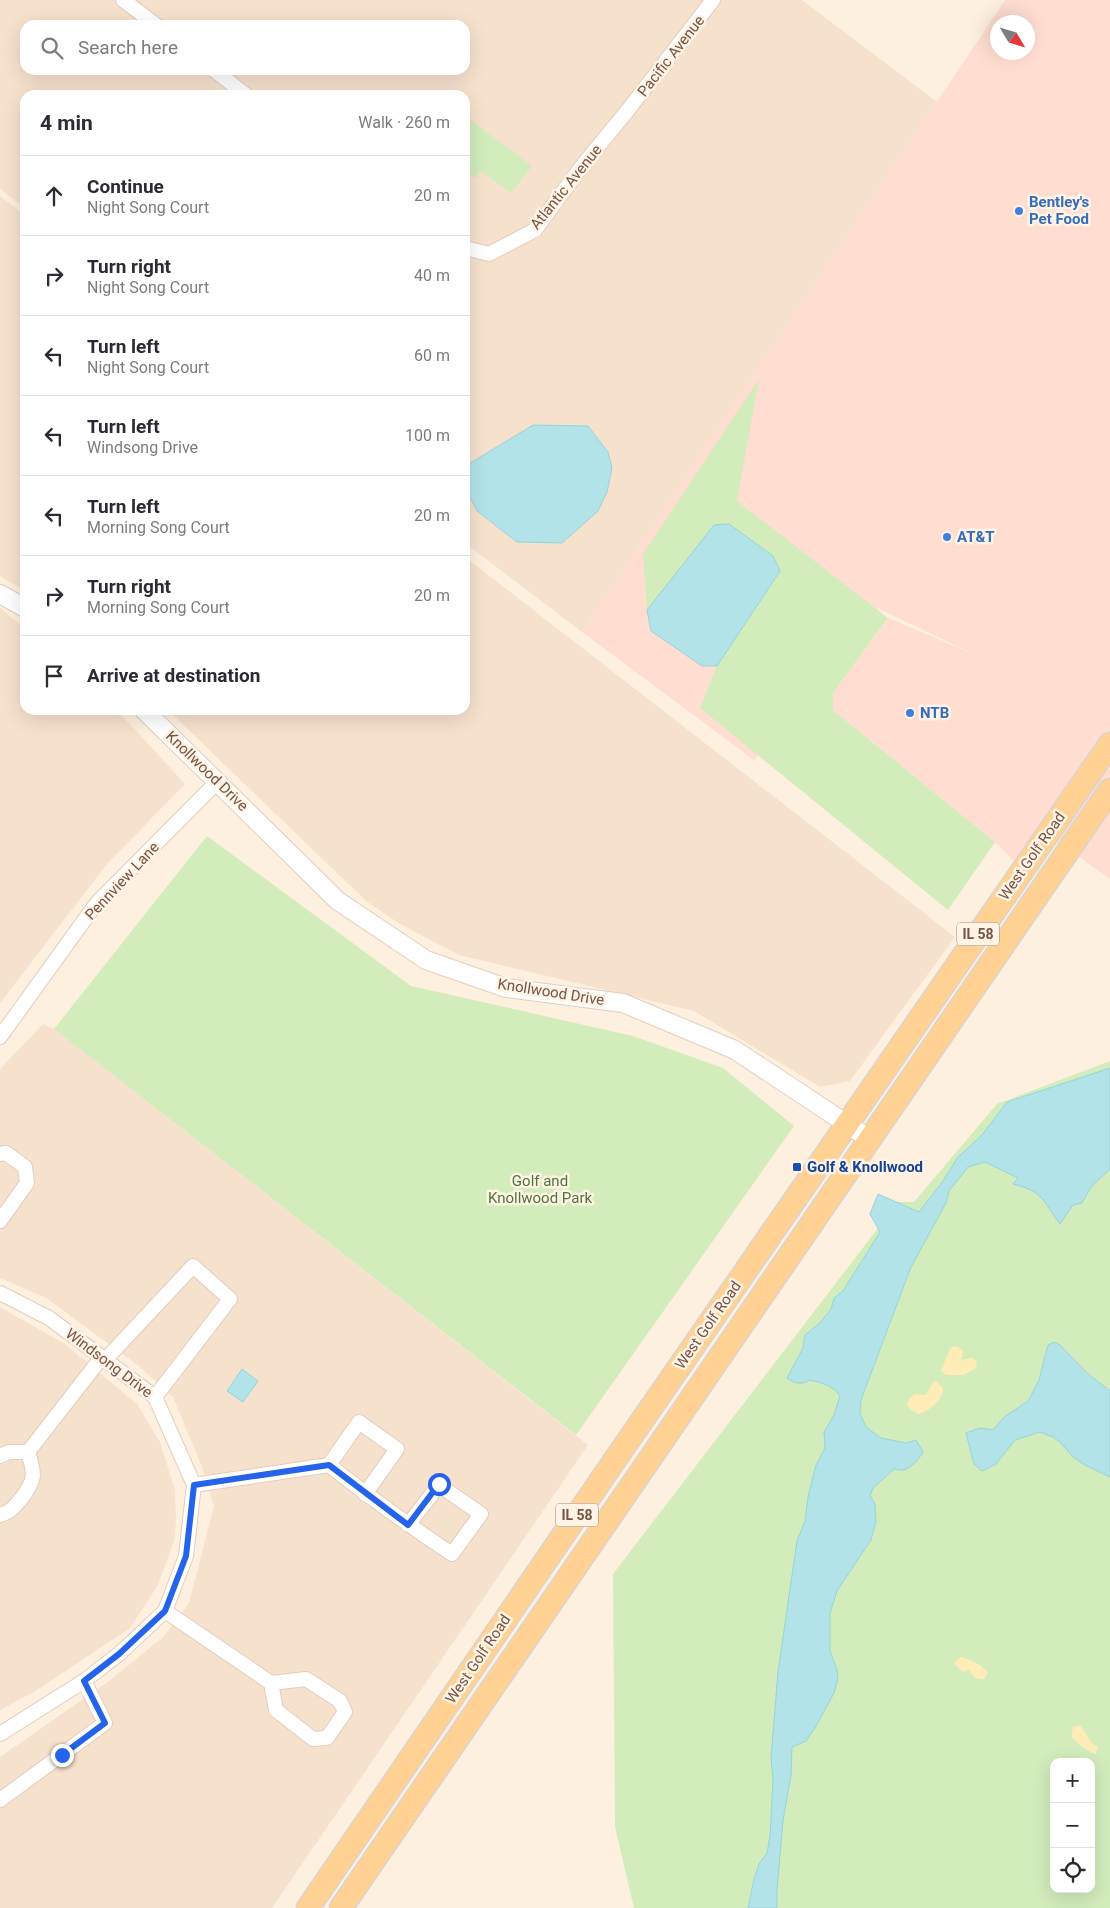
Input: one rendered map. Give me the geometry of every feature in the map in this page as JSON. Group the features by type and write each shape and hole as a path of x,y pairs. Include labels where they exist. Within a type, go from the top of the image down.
{"main road":[{"name":"West Golf Road","path":"308,1908 1110,744"},
{"name":"West Golf Road","path":"341,1908 1110,790"}],"street":[{"path":"124,0 150,20"},
{"name":"Pacific Avenue","path":"628,110 713,0"},
{"path":"220,75 240,90"},
{"name":"Atlantic Avenue","path":"470,249 489,254 535,230 582,166 628,110"},
{"path":"0,594 20,605"},
{"name":"Knollwood Drive","path":"149,715 338,901 426,960 506,988 623,1003 735,1050 871,1140"},
{"name":"Pennview Lane","path":"0,1037 96,904 218,782"},
{"path":"0,1154 6,1152 25,1167 27,1183 0,1221"},
{"path":"28,1452 103,1358 193,1266 230,1299 155,1397"},
{"name":"Windsong Drive","path":"0,1292 49,1318 155,1397 194,1485"},
{"path":"0,1734 84,1681 119,1654 165,1611 186,1556 194,1485 329,1465 359,1422 397,1449 365,1494"},
{"path":"0,1456 9,1452 28,1452"},
{"path":"0,1515 11,1511 31,1486 33,1469 28,1452"},
{"path":"329,1465 365,1494 408,1525 452,1554 481,1514 439,1484 408,1525"},
{"path":"165,1611 271,1683 306,1679 340,1701 345,1712 327,1738 313,1739 276,1710 271,1683"},
{"path":"0,1800 105,1723 84,1681"}],"shaded area":[{"path":"0,0 802,0 937,102 582,632 470,547 470,90 20,90 20,204 0,189"},
{"path":"1005,0 1110,0 1110,879 1038,828 1016,863 995,842 833,710 833,693 888,618 976,655 877,608 754,760 582,632 990,22 990,60 1035,60 1035,15 995,15"},
{"path":"0,196 20,211 20,588 0,576"},
{"path":"470,561 955,937 850,1081 820,1087 694,1011 459,955 400,924 366,901 173,715 470,715"},
{"path":"0,608 20,625 20,715 120,715 185,784 107,864 0,1003"},
{"path":"43,1024 54,1029 588,1445 272,1908 0,1908 0,1757 109,1681 163,1637 189,1603 214,1506 202,1467 173,1397 139,1366 46,1298 0,1278 0,1069"},
{"path":"0,1307 65,1344 137,1404 160,1442 175,1490 176,1522 174,1541 158,1585 130,1628 34,1692 0,1710"}],"green space":[{"path":"470,120 532,166 511,193 481,171 475,178 470,174"},
{"path":"759,379 737,501 888,618 833,693 833,710 995,842 948,910 700,708 717,666 780,571 714,525 647,610 643,554"},
{"name":"Golf and Knollwood Park","path":"207,836 411,986 633,1036 723,1068 794,1126 576,1435 54,1029"},
{"path":"1110,1061 1110,1908 634,1908 615,1827 613,1574 898,1202 914,1202 997,1104"}],"sand":[{"path":"954,1346 960,1348 963,1352 961,1360 972,1358 977,1361 976,1368 964,1375 946,1375 941,1371 950,1349"},
{"path":"936,1381 943,1388 938,1401 923,1413 918,1414 911,1410 907,1405 909,1398 915,1394 926,1395 933,1382"},
{"path":"961,1657 982,1667 988,1673 984,1679 975,1678 969,1670 962,1671 954,1663"},
{"path":"1080,1725 1092,1743 1098,1747 1096,1754 1071,1737 1073,1727"}],"water":[{"path":"533,425 588,426 608,452 612,468 607,492 598,511 562,543 517,542 477,511 470,498 470,463"},
{"path":"729,524 773,556 780,571 717,666 702,666 651,631 647,610 714,525"},
{"path":"1110,1068 1110,1169 1091,1187 1082,1203 1073,1205 1060,1224 1042,1198 1031,1190 1013,1184 1018,1178 985,1162 968,1167 949,1191 946,1203 911,1267 861,1400 860,1413 866,1427 881,1438 906,1443 916,1440 923,1452 909,1468 902,1470 894,1469 873,1488 870,1496 875,1504 876,1521 871,1540 837,1591 830,1613 830,1651 838,1678 834,1693 806,1741 792,1747 791,1775 783,1821 777,1908 748,1908 754,1879 759,1864 767,1853 770,1836 773,1780 771,1758 778,1672 797,1541 805,1521 808,1497 816,1465 825,1448 824,1432 834,1415 840,1396 831,1387 823,1384 810,1380 798,1383 787,1378 803,1348 805,1335 820,1323 831,1309 834,1298 843,1291 880,1232 870,1214 878,1194 919,1212 943,1181 958,1157 982,1135 1007,1102"},
{"path":"1054,1342 1060,1345 1087,1373 1110,1391 1110,1477 1085,1465 1073,1457 1053,1437 1040,1432 1015,1440 996,1464 982,1471 974,1464 966,1433 980,1428 993,1430 1004,1417 1028,1401 1039,1380 1048,1345"},
{"path":"242,1369 258,1381 243,1402 227,1391"}],"place":[{"name":"Bentley's Pet Food","path":"1019,211"},
{"name":"AT&T","path":"947,537"},
{"name":"NTB","path":"910,713"},
{"name":"Golf & Knollwood","path":"797,1167"}],"route":[{"path":"62,1755 105,1723 84,1681 119,1654 165,1611 186,1556 194,1485 301,1471 329,1465 408,1525 439,1484"}]}
